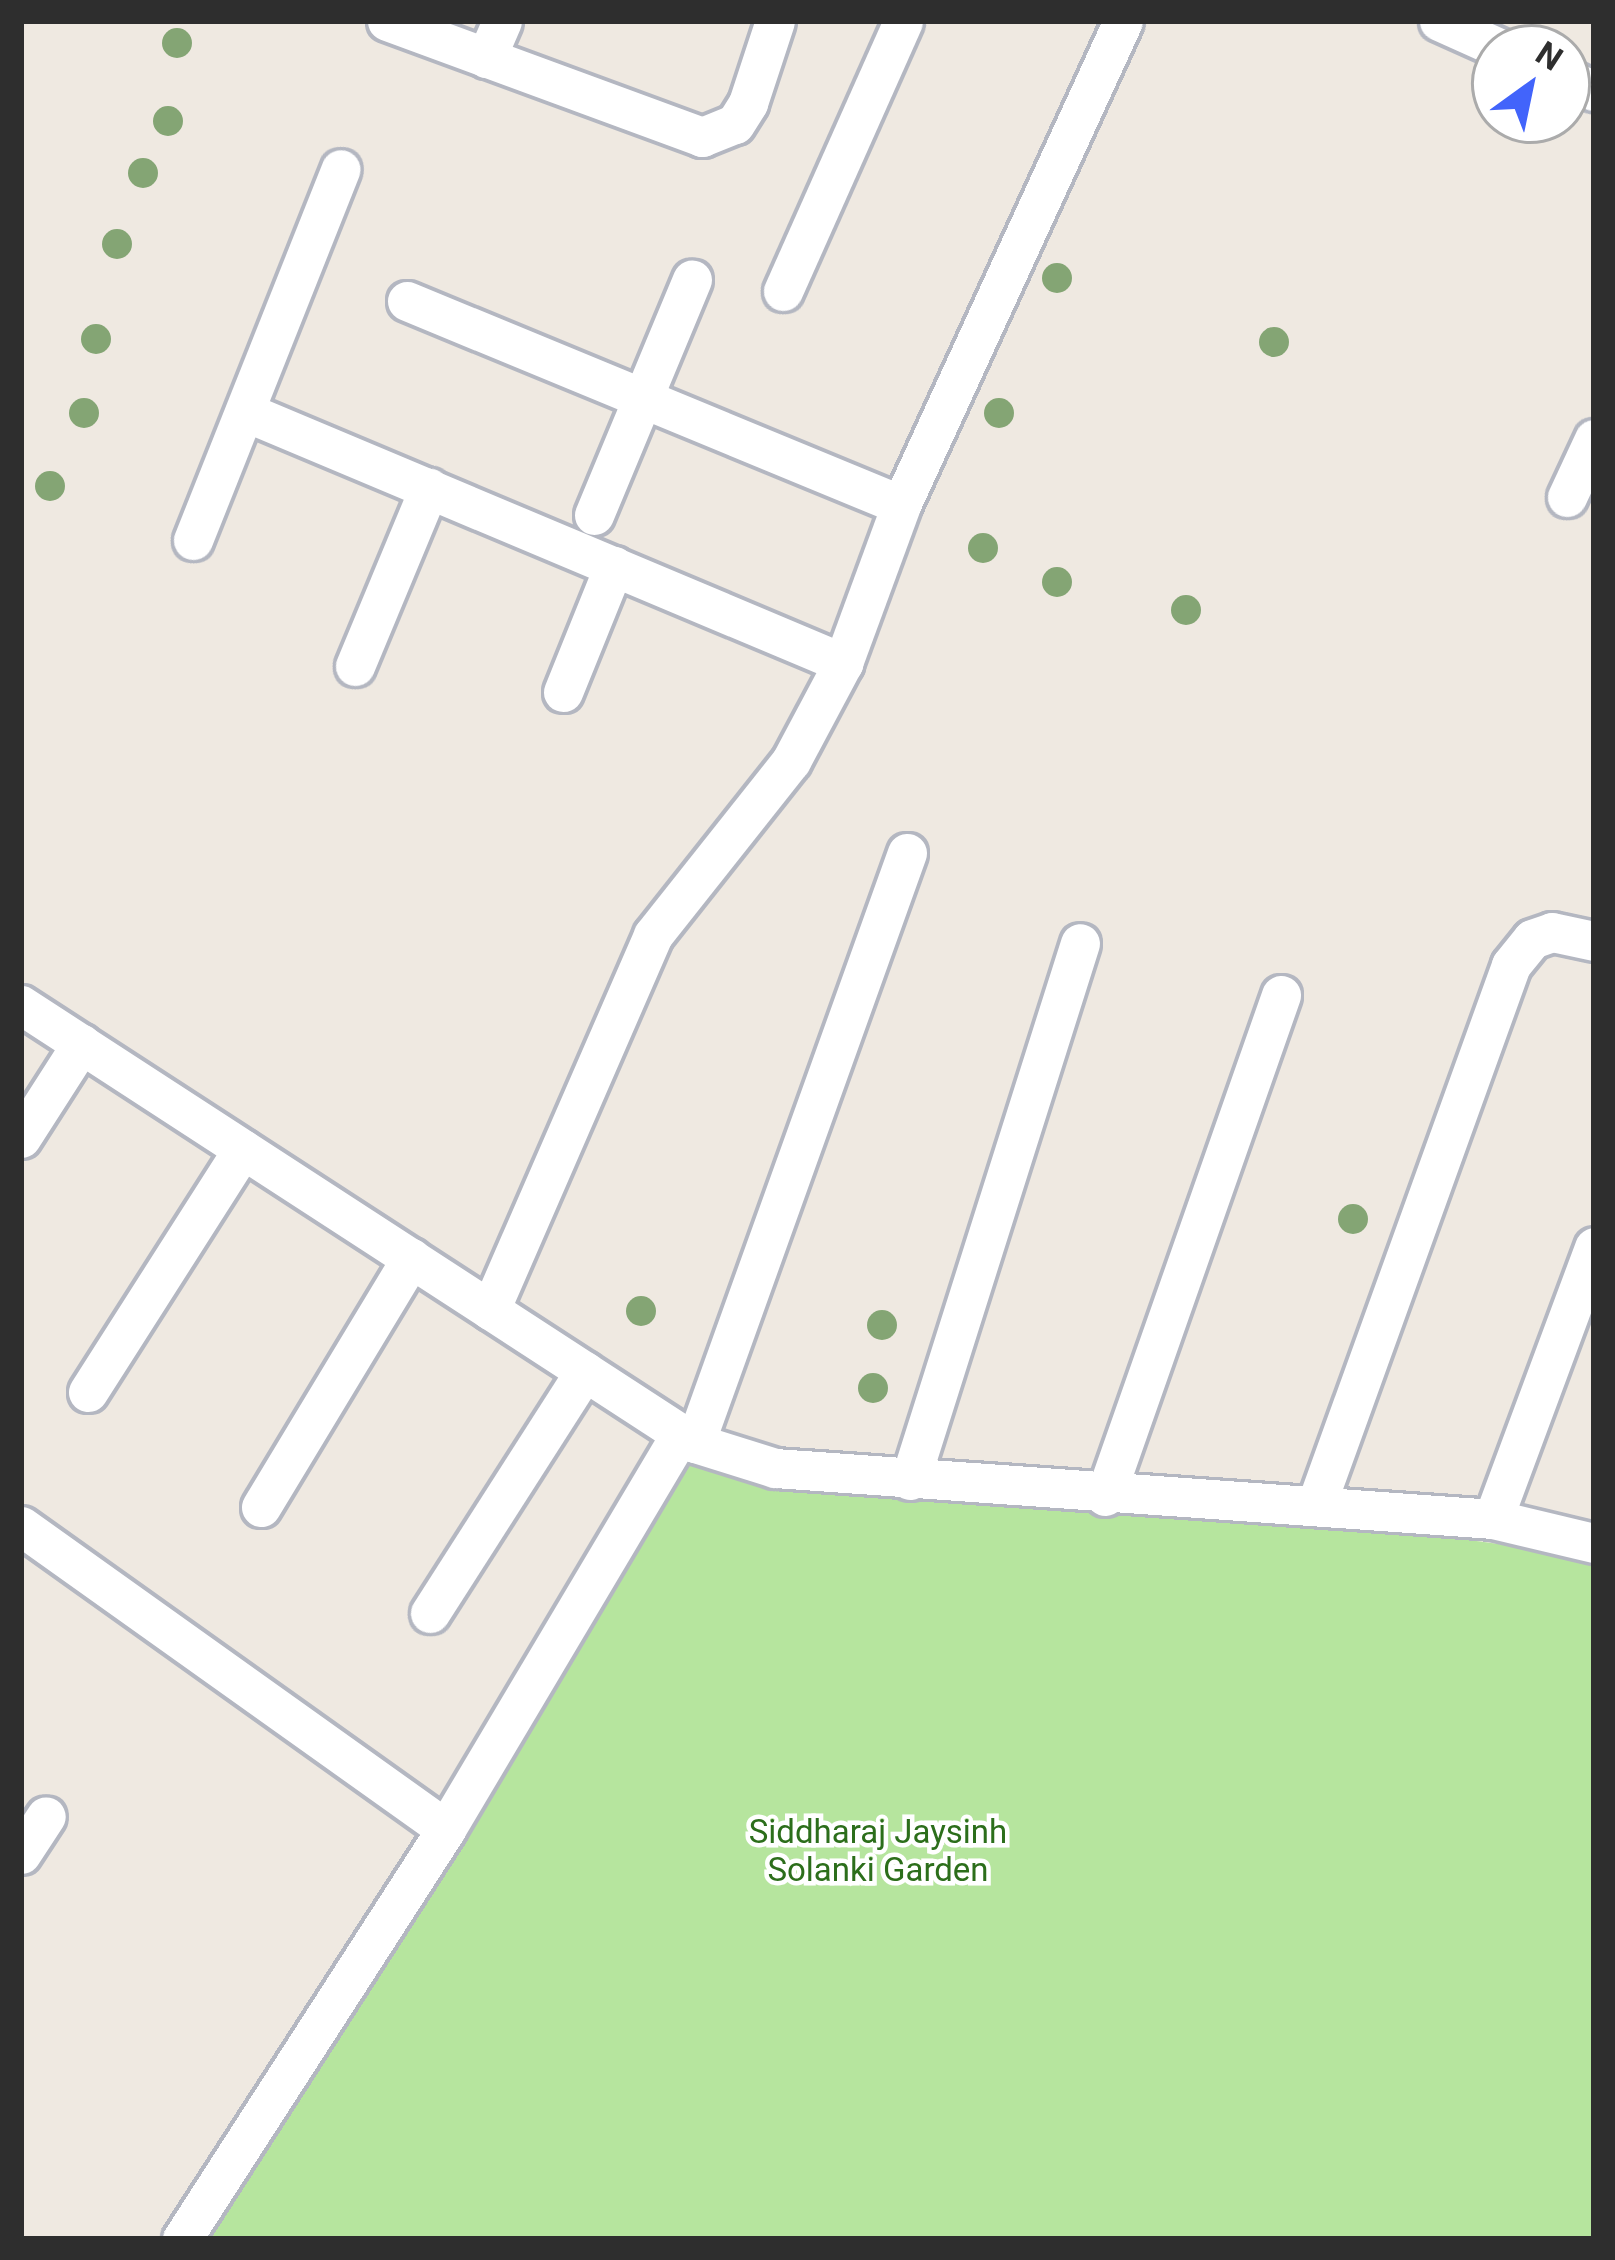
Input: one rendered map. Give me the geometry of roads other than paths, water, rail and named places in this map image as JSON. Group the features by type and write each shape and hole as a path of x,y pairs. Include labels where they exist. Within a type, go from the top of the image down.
{"street":[{"path":"387,21 702,137 735,124 748,103 776,21"},
{"path":"486,58 502,21"},
{"path":"783,292 903,21"},
{"path":"490,1310 653,935 791,761 843,663 901,505 1123,21"},
{"path":"1439,21 1471,35"},
{"path":"193,540 341,170"},
{"path":"594,515 692,280"},
{"path":"407,301 901,505"},
{"path":"247,412 843,663"},
{"path":"1568,497 1594,439"},
{"path":"355,666 429,488"},
{"path":"563,692 614,566"},
{"path":"182,2239 446,1829 688,1438 908,853"},
{"path":"1316,1505 1511,965 1532,939 1552,932 1594,941"},
{"path":"910,1480 1079,943"},
{"path":"1105,1496 1281,995"},
{"path":"21,1005 688,1438 775,1468 1105,1496 1493,1519 1594,1543"},
{"path":"21,1138 81,1044"},
{"path":"88,1392 243,1149"},
{"path":"1493,1519 1584,1303 1594,1246"},
{"path":"261,1508 411,1258"},
{"path":"430,1612 585,1371"},
{"path":"21,1526 446,1829"},
{"path":"21,1854 46,1816"}],"park label":[{"name":"Siddharaj Jaysinh Solanki Garden","path":"878,1851"}]}
